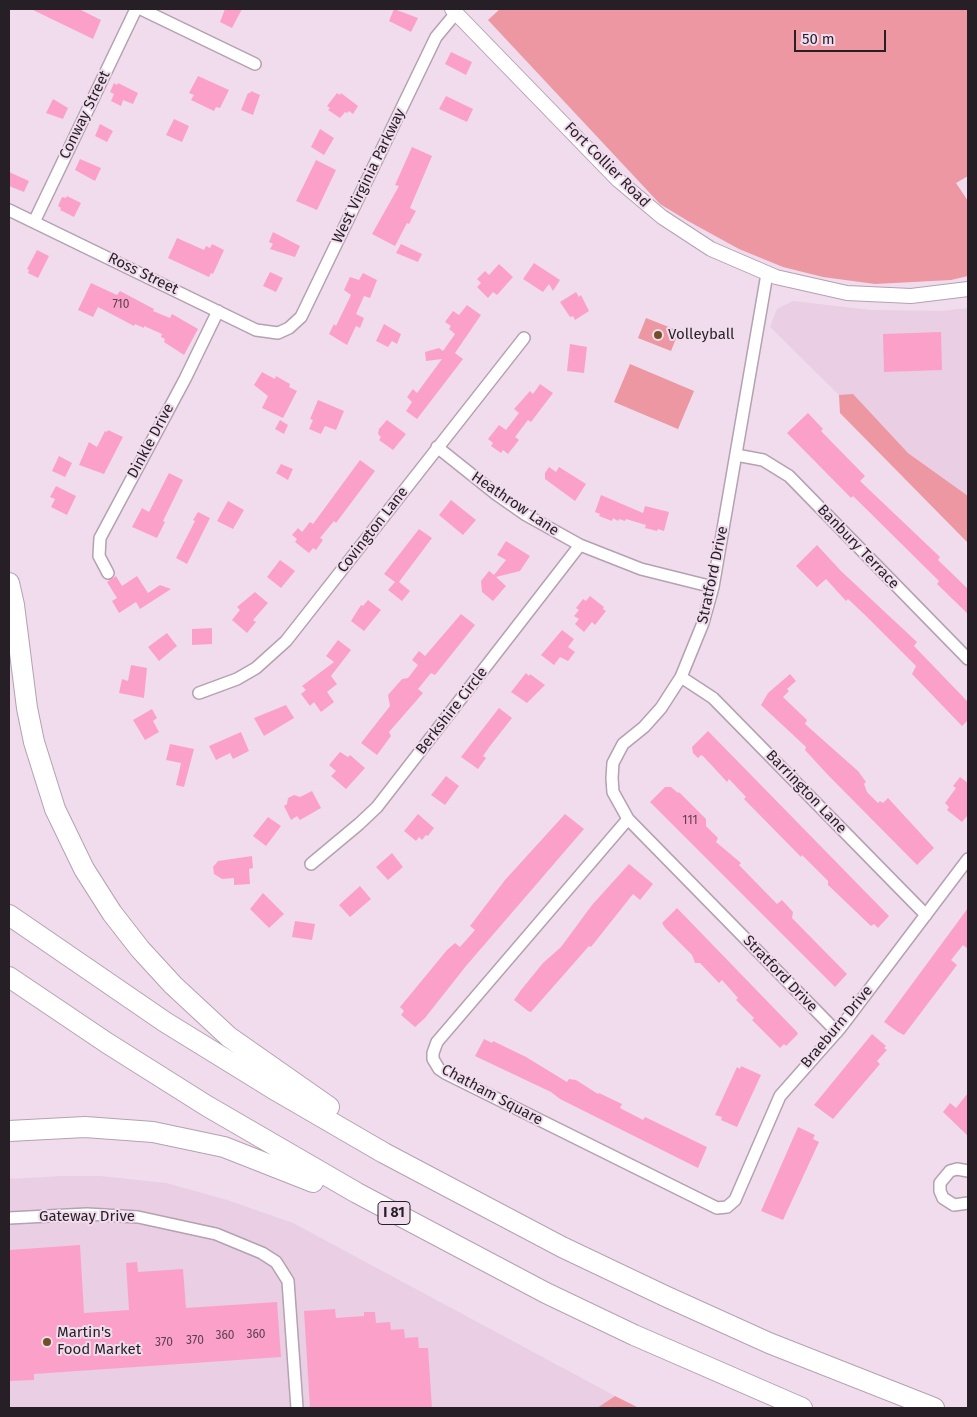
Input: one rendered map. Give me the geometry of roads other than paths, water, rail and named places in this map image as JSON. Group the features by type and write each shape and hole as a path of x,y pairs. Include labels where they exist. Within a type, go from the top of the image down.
{"highway":[{"path":"9,583 14,605 28,716 40,766 55,809 84,869 112,913 140,949 203,1015 280,1075 339,1114 562,1247"},
{"path":"9,915 116,990 272,1088 384,1153 562,1247 769,1343 934,1408"},
{"name":"I 81","path":"9,977 107,1043 265,1141 374,1202 546,1293 634,1335 802,1408"},
{"path":"9,1131 118,1128 189,1138 224,1147 296,1174 546,1293"}],"street":[{"name":"Conway Street","path":"34,222 136,9"},
{"path":"141,9 255,64"},
{"name":"Fort Collier Road","path":"454,11 618,180 645,204 694,239 766,274 812,286 866,295 911,296 968,289"},
{"name":"West Virginia Parkway","path":"278,333 289,328 301,317 436,37 454,11"},
{"name":"Ross Street","path":"9,210 256,330 278,333"},
{"name":"Stratford Drive","path":"766,274 713,587 704,623 681,677 661,708 644,727 623,744 613,763 613,792 628,819 837,1032"},
{"name":"Dinkle Drive","path":"108,573 99,556 100,538 185,379 218,311"},
{"name":"Covington Lane","path":"199,693 230,682 256,668 286,642 524,338"},
{"name":"Heathrow Lane","path":"437,447 496,494 526,515 580,545 641,569 713,587"},
{"name":"Banbury Terrace","path":"736,456 763,460 789,476 968,659"},
{"name":"Berkshire Circle","path":"310,864 377,807 580,545"},
{"name":"Barrington Lane","path":"681,677 713,698 926,915"},
{"name":"Chatham Square","path":"628,819 437,1042 433,1059 439,1069 445,1073 713,1207 727,1207"},
{"name":"Braeburn Drive","path":"727,1207 735,1200 780,1096 837,1032 968,859"},
{"path":"968,1171 957,1169 950,1171 940,1183 940,1192 943,1198 954,1205 968,1203"},
{"name":"Gateway Drive","path":"9,1218 87,1214 138,1217 208,1232 262,1253 276,1262 288,1281 297,1408"}],"place":[{"name":"Volleyball","path":"658,335"},
{"name":"Martin's Food Market","path":"47,1342"}]}
